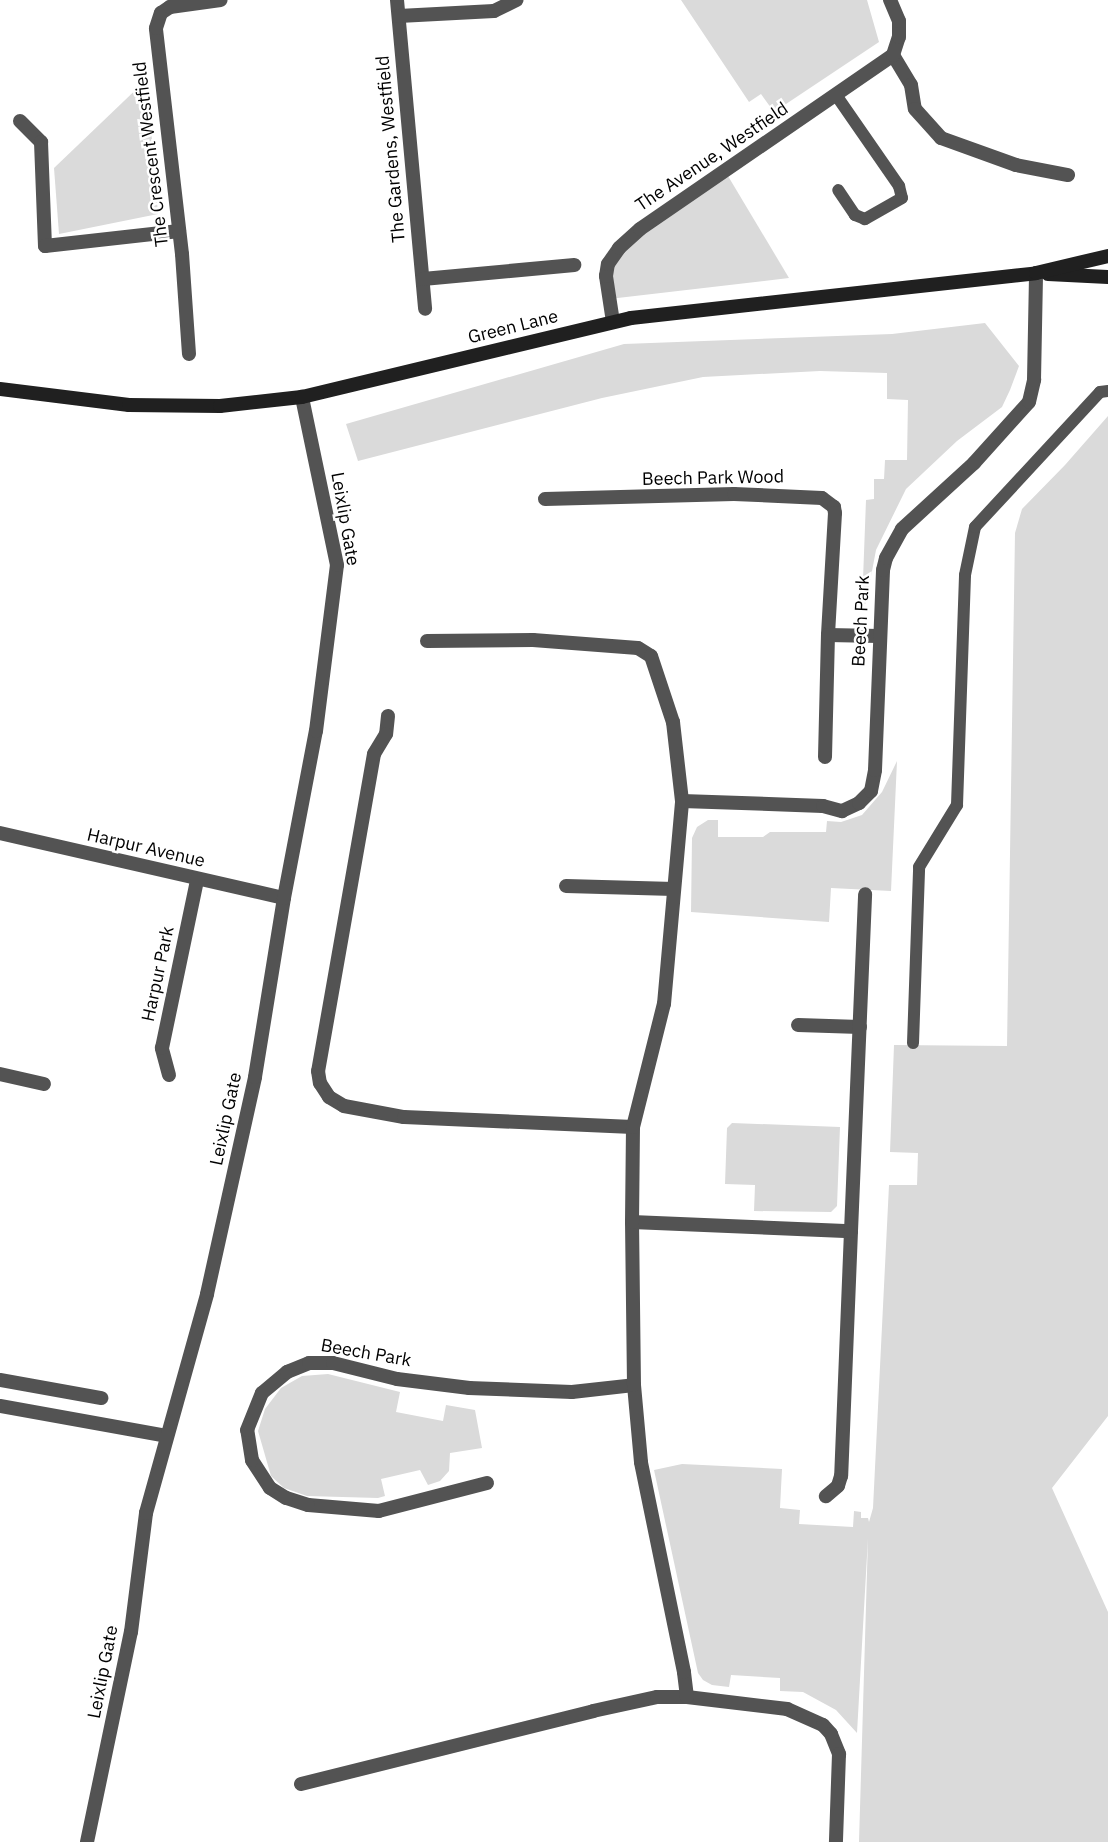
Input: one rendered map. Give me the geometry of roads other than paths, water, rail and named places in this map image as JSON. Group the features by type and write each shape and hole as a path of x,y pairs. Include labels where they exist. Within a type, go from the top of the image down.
{"street":[{"name":"The Crescent Westfield","path":"189,354 179,231 156,28 161,13 170,8 221,0"},
{"name":"The Gardens, Westfield","path":"397,0 425,309"},
{"path":"399,16 494,11 517,0"},
{"path":"890,0 899,21 899,37 893,55 911,85 915,108 941,138 1016,165 1068,175"},
{"name":"The Avenue, Westfield","path":"613,322 606,276 608,264 619,248 640,229 893,55"},
{"path":"20,121 41,142 45,246 179,231"},
{"name":"Green Lane","path":"0,389 129,405 220,406 302,397 613,322 748,303 878,293 1036,273 1108,256"},
{"path":"423,279 574,265"},
{"name":"Green Lane","path":"1036,273 1108,277"},
{"name":"Beech Park","path":"682,801 823,806 842,811 859,803 873,786 883,570 902,529 974,463 1029,402 1034,380 1036,273"},
{"name":"Leixlip Gate","path":"87,1842 131,1632 146,1513 207,1294 252,1090 284,898 316,731 337,565 302,397"},
{"name":"Beech Park Wood","path":"545,499 734,494 822,498 834,507 825,757"},
{"path":"828,635 879,636"},
{"path":"427,641 533,640 628,645 651,656 673,722 682,801 663,1011 638,1098 633,1127 634,1385 641,1462 687,1697"},
{"path":"388,716 386,734 374,754 318,1071 320,1083 329,1097 344,1106 404,1117 633,1127"},
{"name":"Harpur Avenue","path":"0,833 284,898"},
{"name":"Harpur Park","path":"169,1075 162,1048 197,880"},
{"path":"566,886 674,888"},
{"path":"826,1496 838,1486 841,1476 865,894"},
{"path":"798,1025 860,1027"},
{"path":"0,1074 44,1084"},
{"path":"632,1222 851,1231"},
{"name":"Beech Park","path":"487,1483 379,1511 308,1505 286,1498 270,1488 252,1460 247,1430 262,1393 286,1372 309,1363 333,1363 397,1379 470,1388 572,1392 634,1385"},
{"path":"0,1380 101,1398"},
{"path":"0,1406 166,1436"},
{"path":"301,1784 593,1711 657,1697 687,1697 787,1709 822,1725 831,1734 839,1754 836,1842"}],"lane":[{"path":"836,95 899,186 902,198 866,219 855,215 838,190"},
{"path":"913,1043 919,867 957,805 965,575 975,527 1100,393 1108,391"}]}
